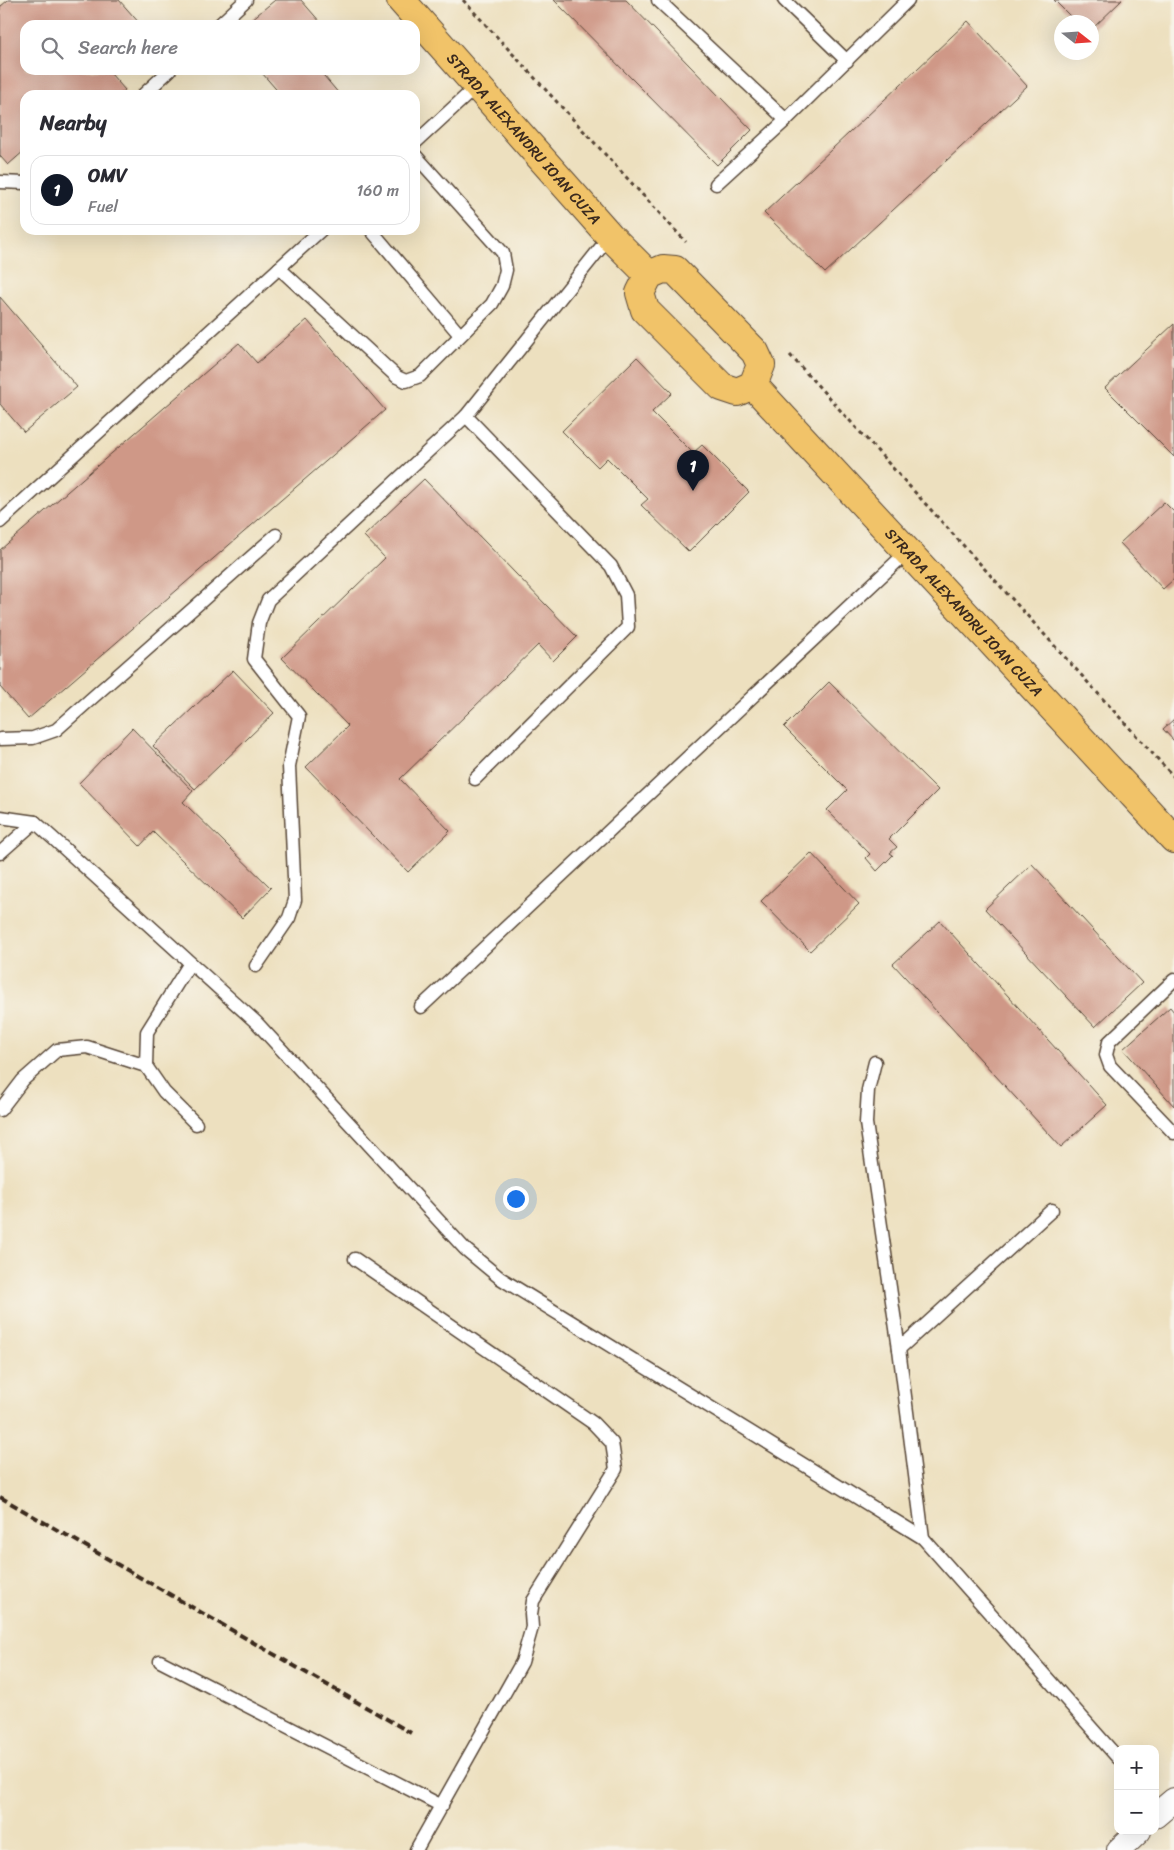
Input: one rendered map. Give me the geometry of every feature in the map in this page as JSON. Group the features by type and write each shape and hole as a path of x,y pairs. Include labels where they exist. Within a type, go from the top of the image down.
{"main road":[{"name":"STRADA ALEXANDRU IOAN CUZA","path":"401,0 419,20"},
{"name":"STRADA ALEXANDRU IOAN CUZA","path":"420,21 610,236 649,275"},
{"path":"663,269 675,270 755,352 761,365 753,385 737,392 722,387 645,310 640,293 649,275 663,269"},
{"name":"STRADA ALEXANDRU IOAN CUZA","path":"753,385 1174,839"}],"street":[{"path":"1119,1850 1135,1835"}],"lane":[{"path":"224,20 246,0"},
{"path":"658,0 786,120"},
{"path":"784,0 847,61"},
{"path":"716,184 786,120 908,0"},
{"path":"148,90 165,75"},
{"path":"420,138 478,85"},
{"path":"279,268 397,377 406,381 420,376 492,304 502,286 506,270 503,253 420,161"},
{"path":"0,182 20,183"},
{"path":"0,522 315,235"},
{"path":"375,235 460,336"},
{"path":"256,966 289,918 295,900 289,766 299,716 254,659 259,623 268,600 466,416 610,236"},
{"path":"466,416 611,566 626,595 628,627 475,779"},
{"path":"0,739 33,738 56,730 276,535"},
{"path":"421,1007 907,552"},
{"path":"0,816 35,822 257,1023 465,1248 500,1278 923,1538 1114,1753"},
{"path":"0,853 35,822"},
{"path":"190,963 147,1032 146,1066 164,1092 196,1124"},
{"path":"1174,980 1109,1042 1106,1055 1110,1066 1174,1133"},
{"path":"0,1110 23,1080 57,1050 87,1047 146,1066"},
{"path":"875,1062 868,1090 866,1124 899,1349 923,1538"},
{"path":"899,1349 1052,1210"},
{"path":"355,1259 593,1423 612,1443 616,1469 533,1601 531,1614 532,1628 522,1662 416,1850"},
{"path":"160,1661 442,1806"}],"path":[{"path":"462,0 688,244"},
{"path":"788,353 1174,777"}],"building":[{"path":"8,0 119,0 137,20 20,20 20,75 112,75 125,90 20,90 20,154 8,165 0,156 0,7"},
{"path":"275,0 301,0 318,20 251,20"},
{"path":"554,0 626,0 752,130 717,165"},
{"path":"1054,0 1122,0 1099,22 1099,15 1069,15"},
{"path":"968,21 1027,86 825,273 764,213"},
{"path":"264,75 323,75 336,90 277,90"},
{"path":"0,297 77,387 24,432 0,404"},
{"path":"307,320 385,410 28,719 0,687 0,550 239,343 257,363"},
{"path":"1174,324 1174,457 1105,388"},
{"path":"637,357 672,393 652,412 693,453 702,445 749,492 689,552 641,505 648,499 607,458 598,467 562,431"},
{"path":"424,479 577,637 553,661 538,645 400,779 450,831 408,872 306,767 348,726 282,658 385,558 364,536"},
{"path":"1164,502 1174,512 1174,579 1163,589 1120,543"},
{"path":"233,670 274,713 195,789 153,746"},
{"path":"829,682 938,790 889,839 897,847 890,853 893,855 877,871 866,858 870,854 827,810 847,790 784,727"},
{"path":"1174,719 1174,741 1163,729"},
{"path":"132,728 193,791 183,802 271,888 242,918 153,832 140,846 79,783"},
{"path":"811,853 859,904 810,951 761,901"},
{"path":"1032,864 1142,983 1095,1027 985,909"},
{"path":"940,921 1107,1105 1061,1147 893,964"},
{"path":"1170,1007 1174,1012 1174,1106 1123,1049"}],"railway":[{"path":"0,1497 411,1733"}],"place":[{"name":"OMV","path":"693,491"}]}
